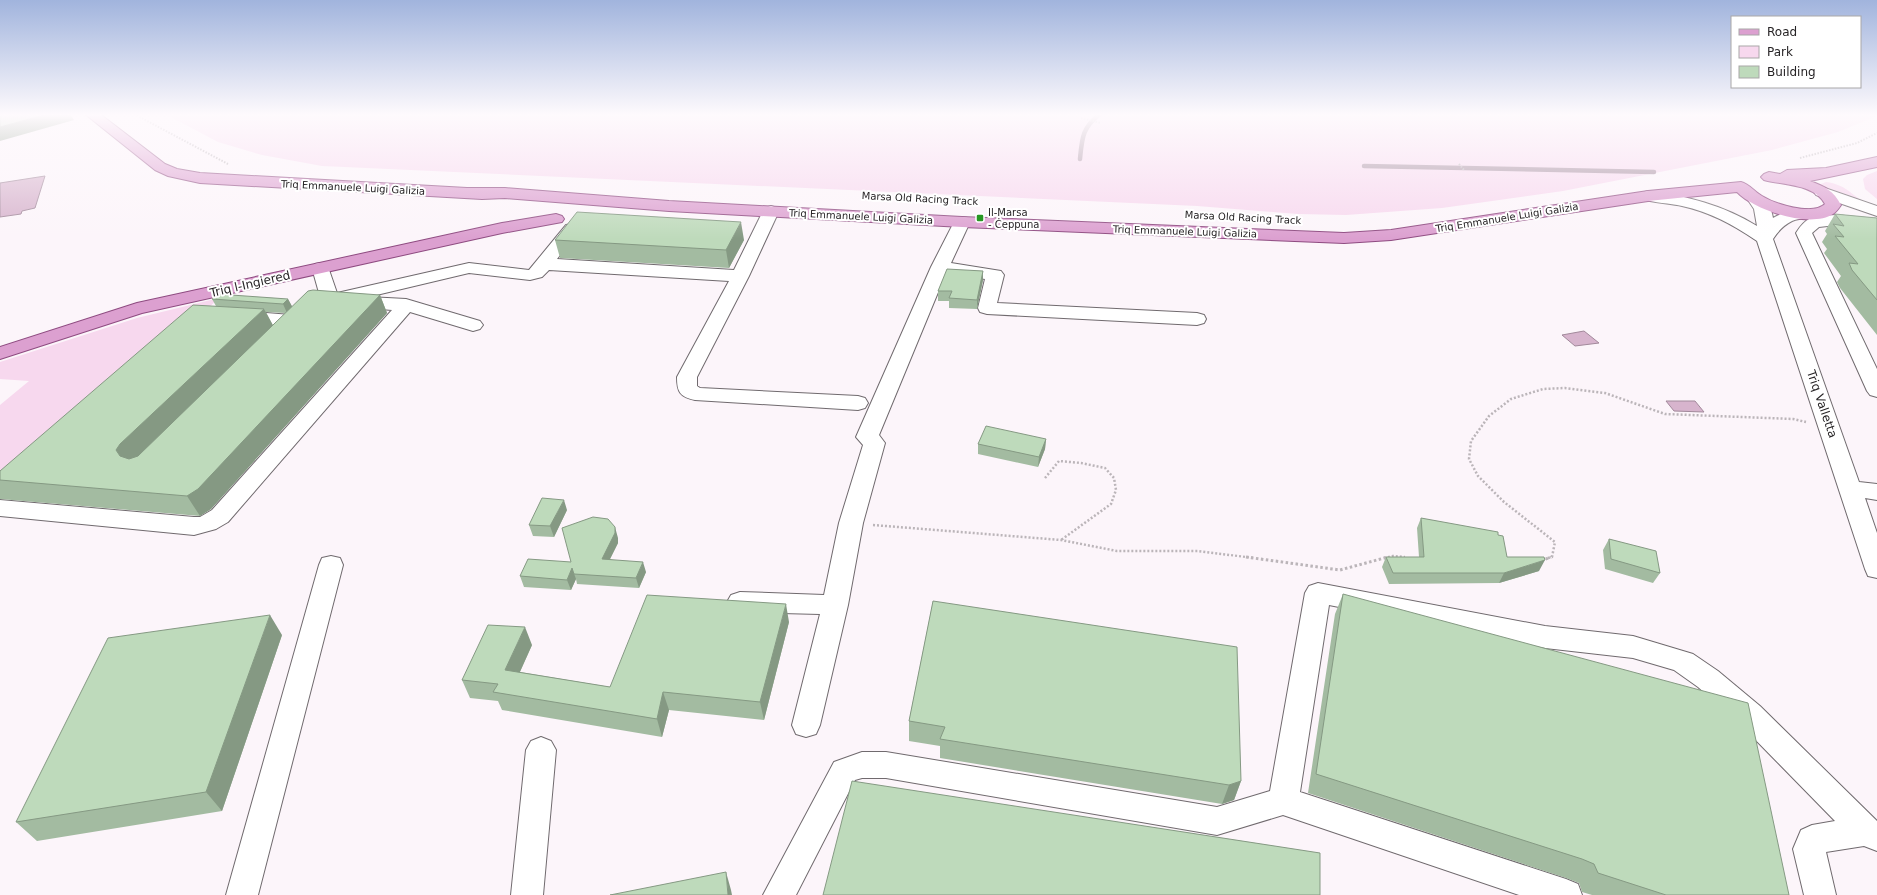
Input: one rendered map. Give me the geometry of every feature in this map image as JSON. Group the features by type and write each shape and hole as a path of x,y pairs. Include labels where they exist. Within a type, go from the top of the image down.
{"main road":[{"name":"Triq Emmanuele Luigi Galizia","path":"146,156 160,167 173,173 200,178 422,191 505,193 544,206"},
{"name":"Triq Emmanuele Luigi Galizia","path":"467,193 522,200 575,214 669,206 962,222 1362,238 1399,234 1648,196 1697,190 1725,192 1877,162"},
{"name":"Triq Emmanuele Luigi Galizia","path":"1815,189 1806,177 1823,172"},
{"path":"1793,180 1815,189 1830,199 1833,205 1825,212 1805,213 1779,209 1754,186 1793,180"},
{"path":"422,191 506,200 517,205 517,213 506,220 469,236"},
{"path":"544,206 546,217 556,218"},
{"name":"Triq l-Ingiered","path":"502,228 544,206"},
{"name":"Triq l-Ingiered","path":"0,353 137,309 502,228 575,214"}],"street":[{"name":"Triq Valletta","path":"1754,186 1764,212 1765,239 1877,569"},
{"path":"1815,189 1877,212"},
{"path":"1648,196 1694,203 1714,208 1734,218 1765,239 1778,222 1787,217 1805,213"},
{"path":"771,211 740,276 687,377 686,382 690,391 695,394 858,403"},
{"path":"1825,212 1877,212"},
{"path":"275,338 291,321 318,303 469,268 530,275 536,273 544,264 575,214"},
{"path":"1877,225 1826,221 1809,225 1804,233 1877,391"},
{"path":"806,725 835,605 851,523 874,443 867,436 940,267 962,222"},
{"path":"544,264 740,276"},
{"path":"940,267 995,275 987,308 1197,319"},
{"path":"318,303 321,268"},
{"path":"318,303 406,305 473,325"},
{"path":"0,508 194,526 210,522 220,516 406,305"},
{"path":"222,316 291,321"},
{"path":"1850,488 1877,492"},
{"path":"242,895 331,565"},
{"path":"1283,801 1318,592 1545,638 1633,646 1683,662 1708,679 1750,715 1871,834"},
{"path":"715,601 835,605"},
{"path":"527,895 542,750"},
{"path":"779,895 845,771 862,765 886,765 1217,821 1283,801 1566,895"},
{"path":"1820,895 1808,849 1812,840 1871,834"}],"path":[{"path":"213,156 228,164"},
{"path":"1799,158 1807,156"},
{"path":"1459,164 1464,170"},
{"path":"1538,562 1552,557 1554,542 1504,502 1478,476 1468,459 1471,442 1489,416 1511,399 1543,389 1565,388 1605,393 1665,414 1793,419 1830,427"},
{"path":"1045,478 1059,461 1081,463 1105,468 1114,478 1116,490 1111,504 1061,540"},
{"path":"851,523 1061,540 1118,551 1198,551 1340,570 1394,556 1409,558"}],"green space":[{"path":"266,156 1743,156 1563,191 1442,208 1346,215 1298,214 1197,206 322,166"},
{"path":"1877,171 1877,199 1865,189 1863,179 1867,175"},
{"path":"1826,182 1843,187 1865,202 1826,190 1819,186"},
{"path":"219,298 0,482 0,405 29,381 0,379 0,362 137,318"}],"shaded area":[{"path":"45,176 35,208 22,211 21,214 0,217 0,183"},
{"path":"1584,331 1599,343 1575,346 1562,335"},
{"path":"1666,401 1695,401 1704,412 1674,411"}],"building":[{"path":"577,212 741,222 726,250 555,240"},
{"path":"1835,214 1877,218 1877,300 1852,270 1849,263 1858,264 1835,236 1844,237 1833,224 1844,226"},
{"path":"947,269 983,271 977,300 949,298 952,291 938,291"},
{"path":"313,290 380,295 198,489 187,496 0,480 0,471 193,305 264,309 120,444 116,450 120,456 129,459 138,456 308,291"},
{"path":"217,294 288,299 283,304 212,299"},
{"path":"986,426 1046,439 1039,457 978,444"},
{"path":"542,498 564,500 550,526 529,525"},
{"path":"593,517 608,519 615,527 615,533 602,559 643,562 636,578 574,574 572,568 567,580 520,576 528,559 571,562 562,528"},
{"path":"1421,518 1498,532 1498,535 1503,536 1507,557 1544,557 1545,560 1504,573 1393,573 1386,557 1424,557"},
{"path":"1609,539 1656,551 1660,573 1611,559"},
{"path":"1343,594 1748,703 1789,895 1666,895 1598,873 1594,864 1582,859 1316,774"},
{"path":"647,595 786,604 760,702 663,692 657,719 493,692 498,684 462,680 488,625 525,627 505,670 610,687"},
{"path":"933,601 1237,647 1241,781 1229,785 940,739 945,727 909,721"},
{"path":"270,615 206,792 16,822 108,638"},
{"path":"852,781 1320,853 1320,895 823,895"},
{"path":"726,872 728,895 610,895"}],"waterway":[{"path":"1364,166 1654,172"}],"place":[{"name":"Il-Marsa - Ċeppuna","path":"980,218"}]}
